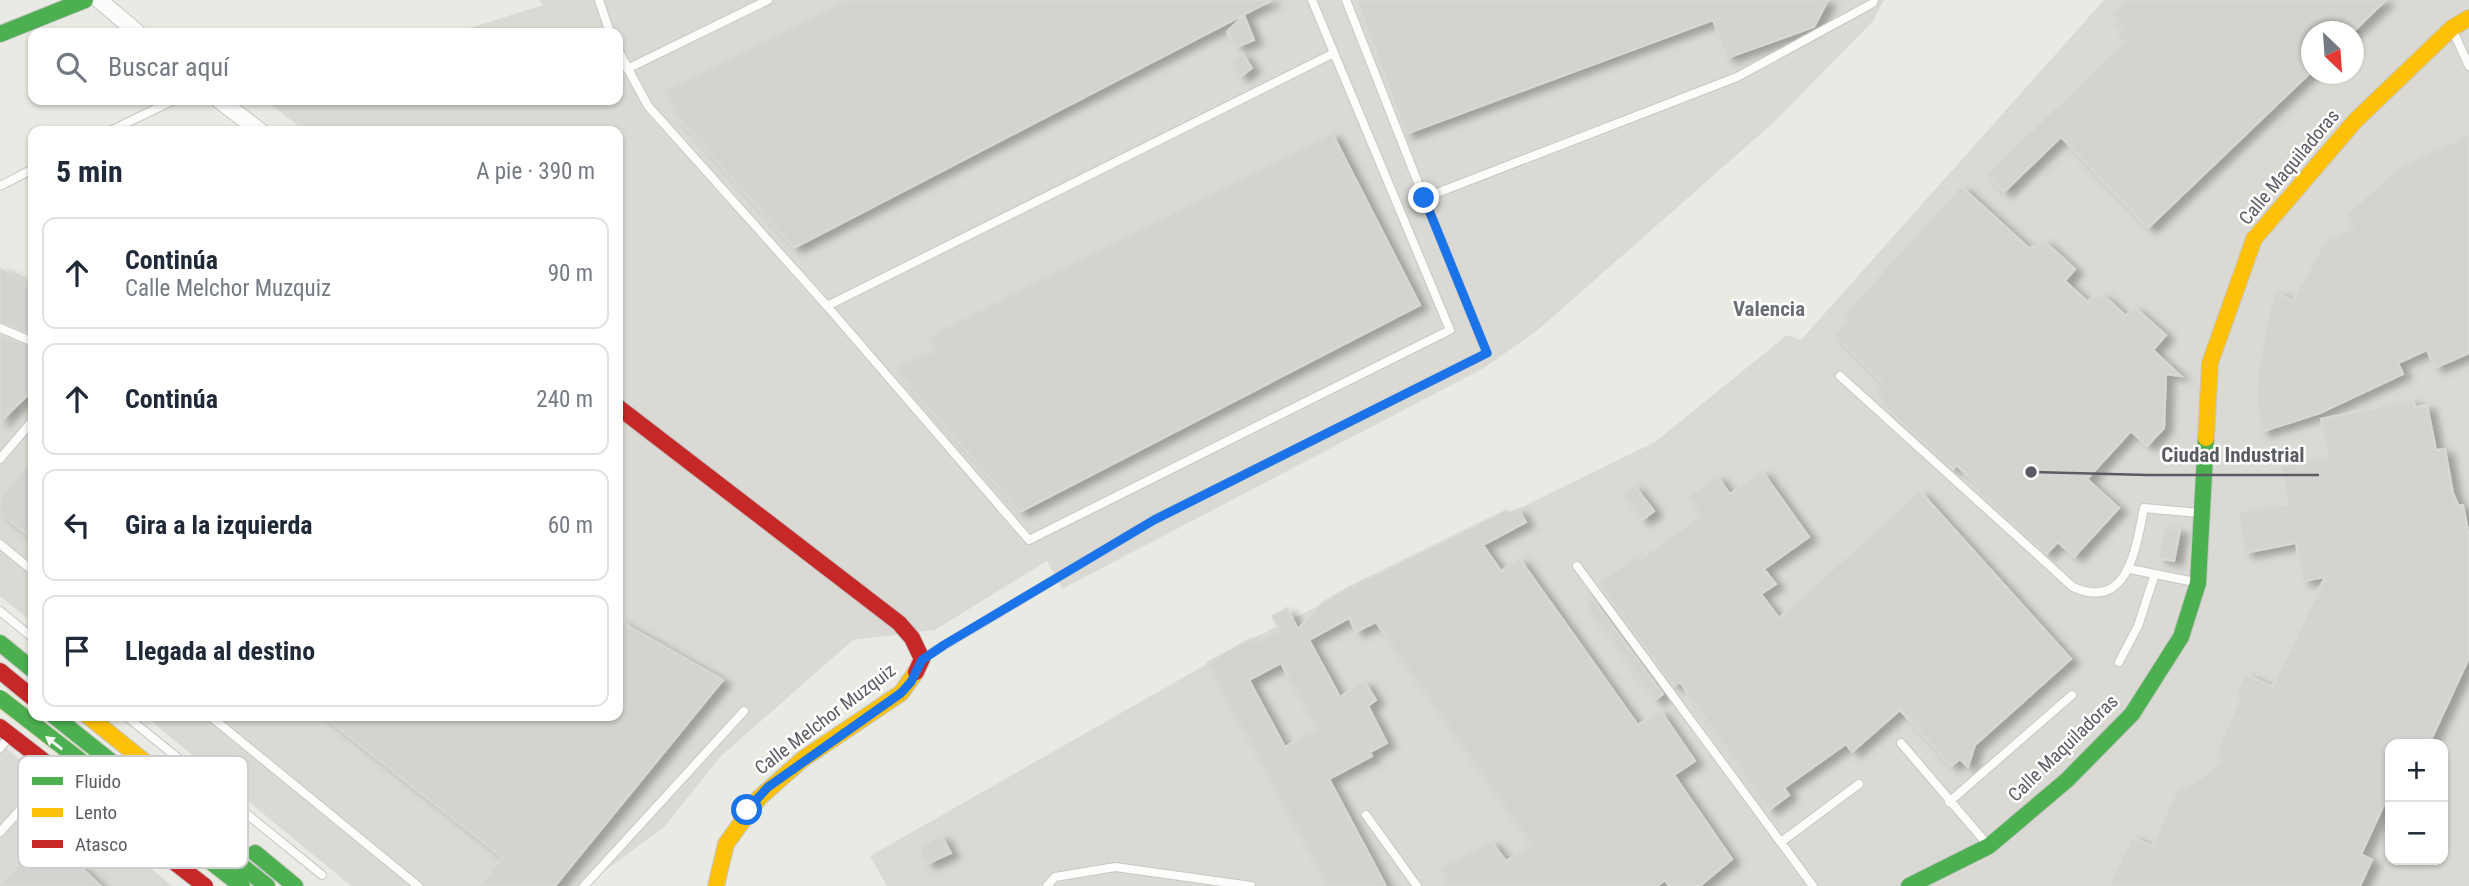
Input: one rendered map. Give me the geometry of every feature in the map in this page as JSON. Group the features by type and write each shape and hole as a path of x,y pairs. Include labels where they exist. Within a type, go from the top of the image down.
{"main road":[{"path":"0,34 85,0"},
{"name":"Calle Maquiladoras","path":"1919,885 1989,846 2067,780 2132,714 2181,638 2198,583 2210,363 2254,239 2355,121 2452,28 2469,18"},
{"path":"623,411 899,623 912,638 922,660"},
{"path":"0,643 28,666"},
{"name":"Calle Melchor Muzquiz","path":"716,886 725,846 761,794 901,693 911,682 922,660"},
{"path":"0,670 28,694"},
{"path":"0,698 28,719"},
{"path":"31,721 79,756"},
{"path":"60,721 101,756"},
{"path":"94,721 137,756"},
{"path":"3,739 26,756"},
{"path":"248,847 295,886"},
{"path":"180,868 205,886"},
{"path":"231,868 242,886"},
{"path":"231,868 267,886"}],"street":[{"path":"99,0 132,28"},
{"path":"226,105 253,126"},
{"path":"0,670 13,654"}],"lane":[{"path":"599,0 608,28"},
{"path":"627,69 768,0"},
{"path":"623,61 648,106 827,306 1029,540 1450,330 1312,0"},
{"path":"922,660 1154,520 1487,353 1346,0"},
{"path":"1424,198 1737,77 1873,4 1874,0"},
{"path":"2452,28 2469,66"},
{"path":"827,306 1334,53"},
{"path":"120,126 164,105"},
{"path":"0,186 28,172"},
{"path":"0,328 28,340"},
{"path":"1840,376 2073,587 2088,594 2110,590 2130,569 2144,508 2202,513"},
{"path":"0,459 28,426"},
{"path":"0,544 28,567"},
{"path":"1577,566 1813,886"},
{"path":"2130,569 2198,583"},
{"path":"2119,662 2138,626 2155,574"},
{"path":"0,611 28,631"},
{"path":"13,654 28,638"},
{"path":"1949,802 2072,695"},
{"path":"584,886 744,711"},
{"path":"14,752 3,739 28,713"},
{"path":"132,721 175,756"},
{"path":"216,721 418,886"},
{"path":"1901,743 1989,846"},
{"path":"1781,842 1859,784"},
{"path":"0,832 18,812"},
{"path":"248,815 322,875"},
{"path":"1366,815 1417,886"},
{"path":"1047,886 1055,877 1115,867 1251,886"}],"shaded area":[{"path":"539,0 1884,0 1873,21 1773,123 1539,329 1484,368 1062,589 1047,561 935,630 853,640 721,756 664,827 584,886 351,886 248,801 248,756 193,756 151,721 623,721 623,126 299,126 271,105 623,105 623,28 470,28 543,5"},
{"path":"2104,0 2469,0 2469,886 887,886 870,856 1249,640 1655,442 1787,335 1801,340"},
{"path":"28,395 28,619 0,596 0,422"},
{"path":"0,743 18,758 18,868 150,868 172,886 0,886"}],"building":[{"path":"846,0 1272,0 794,248 679,119 665,91"},
{"path":"1357,0 1828,0 1814,27 1727,58 1713,20 1406,134"},
{"path":"2128,0 2386,0 2364,21 2301,21 2301,82 2148,228 2061,137 2004,192 1987,174 2124,42 2117,34 2124,27 2112,13"},
{"path":"1244,15 1254,40 1237,47 1227,32"},
{"path":"1242,53 1252,68 1240,77 1230,60"},
{"path":"1332,133 1420,305 1020,512 908,385 895,365 936,351 928,337"},
{"path":"2469,135 2469,353 2435,368 2427,350 2398,363 2403,374 2320,413 2261,432 2257,398 2258,374 2269,312 2276,292 2293,301 2325,241 2353,228 2347,215 2396,169"},
{"path":"1961,186 2030,249 2033,246 2036,248 2043,240 2075,269 2065,281 2088,302 2094,295 2098,298 2102,294 2126,316 2134,307 2166,335 2153,350 2181,376 2166,374 2164,428 2147,446 2131,431 2087,479 2119,508 2074,557 2058,542 2046,554 1977,491 1980,487 1956,465 1953,469 1888,410 1877,390 1883,383 1834,335 1848,320 1843,316"},
{"path":"0,268 28,284 28,333 0,322"},
{"path":"0,335 28,346 28,395 0,422"},
{"path":"2413,400 2415,407 2427,405 2436,450 2445,449 2453,493 2458,505 2463,505 2469,536 2469,658 2431,739 2385,739 2385,803 2361,854 2372,860 2360,886 2109,886 2132,837 2152,846 2177,791 2195,783 2222,761 2215,757 2241,696 2236,694 2245,674 2273,687 2325,577 2303,581 2296,543 2245,553 2238,513 2288,504 2281,466 2328,457 2321,419"},
{"path":"28,464 28,535 0,513 0,500"},
{"path":"1762,471 1809,537 1764,569 1776,584 1761,594 1779,618 1920,491 2071,659 1975,745 1968,767 1960,759 1951,766 1900,710 1852,752 1846,744 1784,788 1789,795 1769,810 1680,682 1674,686 1598,583 1638,555 1641,559 1701,515 1689,497 1717,476 1730,494"},
{"path":"1634,485 1654,511 1642,520 1623,495"},
{"path":"1518,509 1526,522 1483,545 1501,571 1519,558 1638,725 1660,710 1695,761 1674,775 1732,859 1700,886 1669,886 1665,880 1657,886 1450,886 1440,869 1491,841 1506,861 1532,845 1376,622 1356,632 1349,618 1309,640 1340,697 1364,681 1376,700 1368,706 1387,743 1370,752 1372,756 1329,779 1386,886 1328,886 1207,663 1252,638 1255,643 1279,630 1272,616 1287,608 1298,629 1322,603 1350,587 1507,510 1509,513","holes":["1281,663 1317,730 1285,747 1249,680"]},
{"path":"2165,527 2180,530 2174,561 2158,558"},
{"path":"1587,591 1663,694 1655,700 1586,604 1591,600"},
{"path":"623,623 723,680 555,886 480,886 503,858 329,721 623,721"},
{"path":"941,835 951,853 927,864 919,848"},
{"path":"18,865 18,868 82,868 101,886 0,886"}],"traffic: fast":[{"path":"0,34 85,0"},
{"path":"1909,886 1989,846 2067,780 2132,714 2181,637 2198,583 2206,438"},
{"path":"0,643 28,666"},
{"path":"0,698 28,720"},
{"path":"30,721 75,756"},
{"path":"60,721 104,756"},
{"path":"255,853 295,886"},
{"path":"219,868 225,873"},
{"path":"244,868 267,886"},
{"path":"225,873 242,886"}],"traffic: slow":[{"path":"2206,438 2210,363 2254,239 2355,121 2452,28 2469,18"},
{"path":"716,886 726,844 759,798 803,759 901,693 916,672"},
{"path":"94,721 138,756"}],"traffic: jam":[{"path":"623,411 899,623 912,638 922,659 916,672"},
{"path":"0,671 28,694"},
{"path":"0,727 37,756"},
{"path":"182,868 205,886"}],"place":[{"name":"Ciudad Industrial","path":"2031,472"}],"district":[{"name":"Valencia","path":"1769,309"}],"route":[{"path":"747,810 768,787 901,693 911,682 922,660 944,645 1154,520 1487,353 1424,198"}]}
